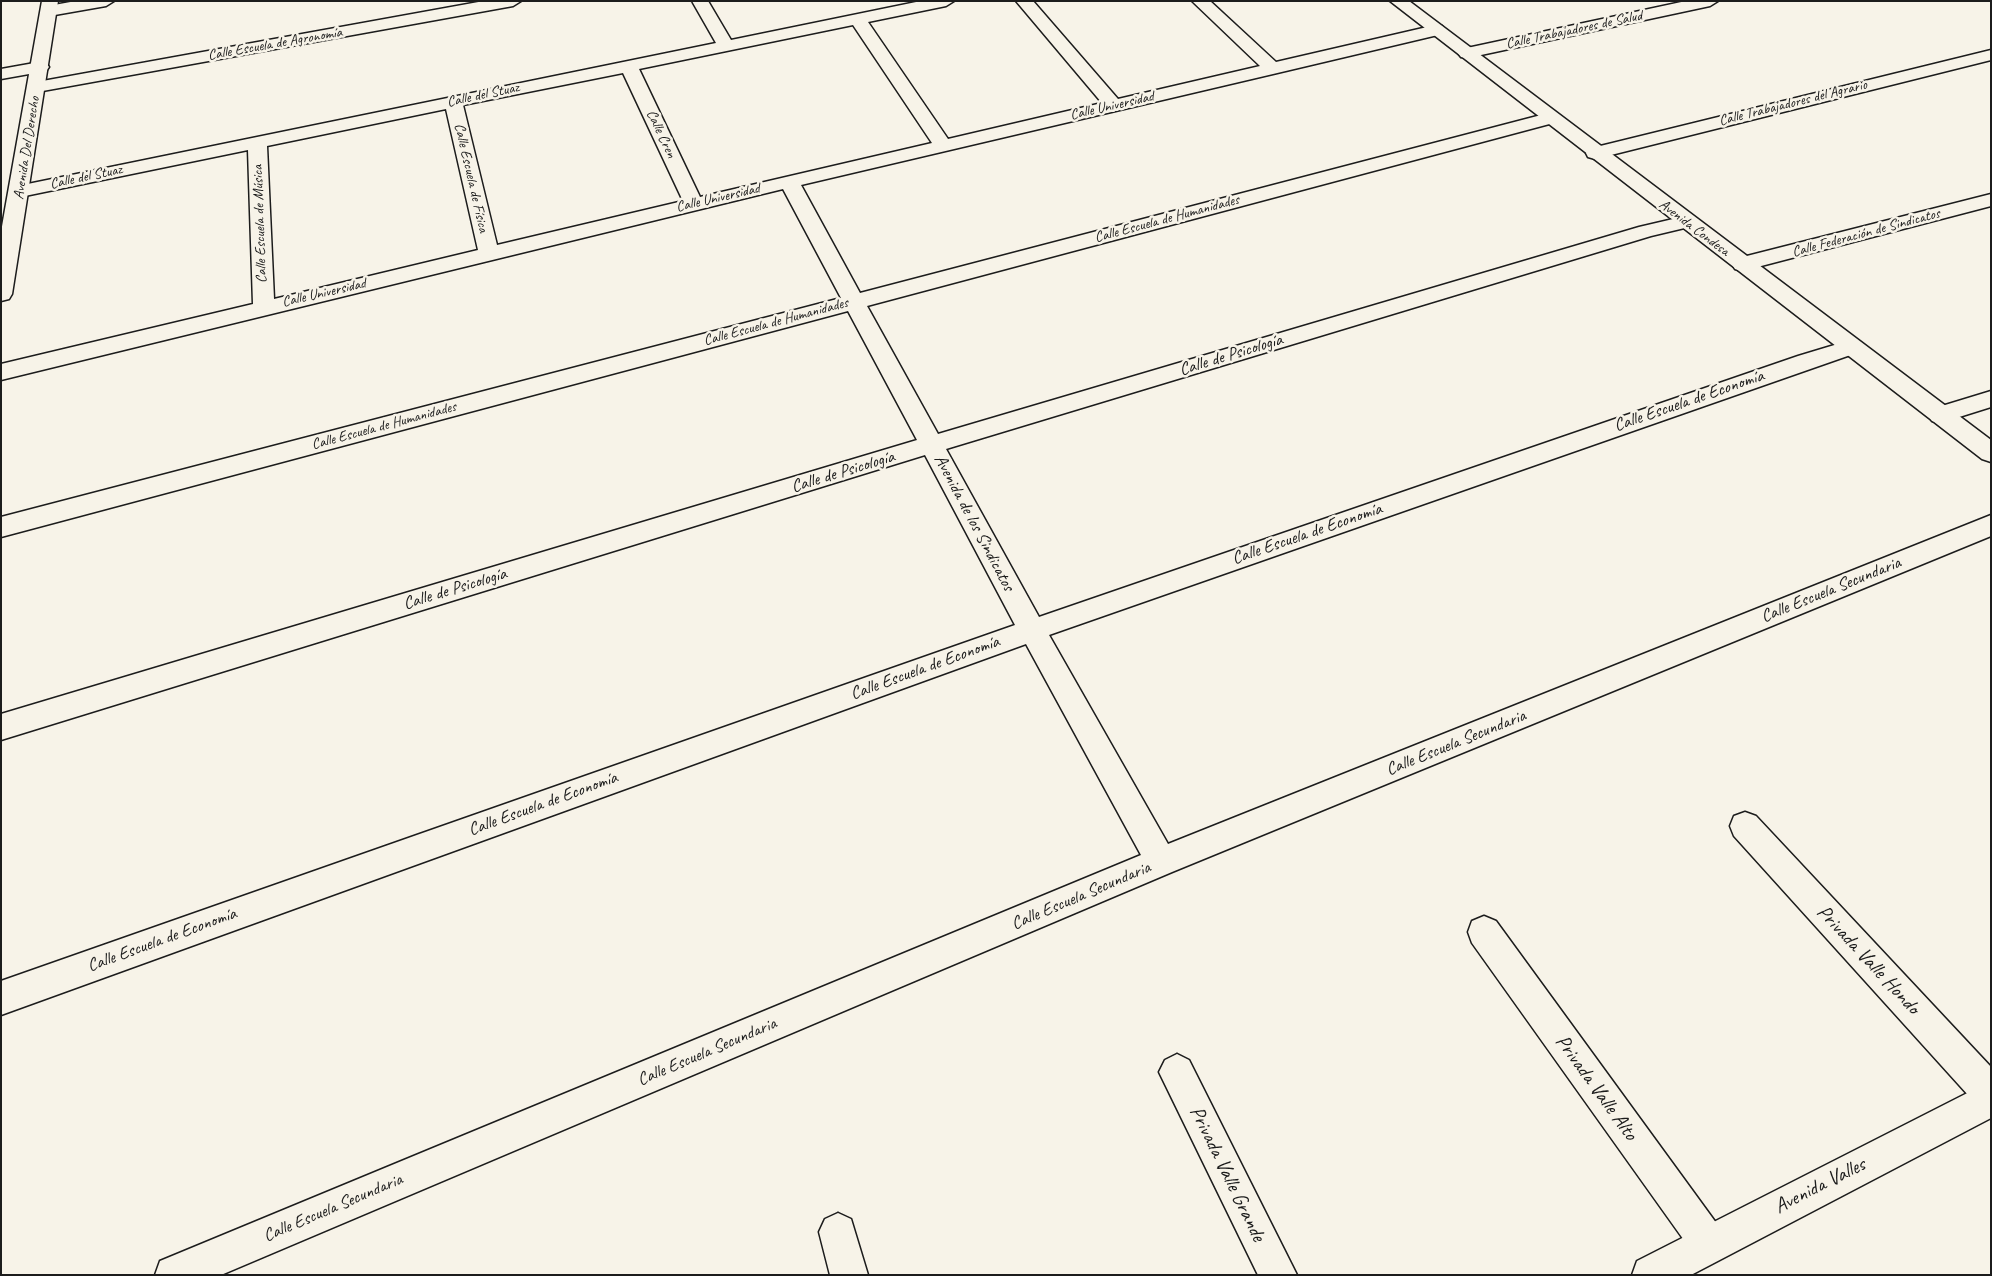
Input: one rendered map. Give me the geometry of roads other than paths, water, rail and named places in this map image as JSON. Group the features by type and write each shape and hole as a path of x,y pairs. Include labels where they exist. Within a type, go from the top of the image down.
{"street":[{"path":"49,6 106,1"},
{"name":"Calle Escuela de Agronomía","path":"37,87 513,1"},
{"path":"700,1 726,46"},
{"name":"Calle del Stuaz","path":"20,191 946,1"},
{"path":"1024,1 1114,106"},
{"path":"1200,1 1273,70"},
{"name":"Avenida Condesa","path":"1398,1 1991,453"},
{"name":"Calle Trabajadores de Salud","path":"1467,53 1710,1"},
{"name":"Avenida Del Derecho","path":"1,294 20,191 49,6"},
{"path":"858,20 942,145"},
{"name":"Calle Universidad","path":"1,372 789,181 1273,70 1436,30"},
{"name":"Calle Trabajadores del Agrario","path":"1595,152 1991,54"},
{"name":"Calle Cren","path":"628,65 694,204"},
{"path":"1,74 40,67"},
{"name":"Calle Escuela de Física","path":"453,101 489,254"},
{"name":"Calle Escuela de Humanidades","path":"1,527 1551,118"},
{"name":"Calle Escuela de Música","path":"257,141 264,308"},
{"name":"Avenida de los Sindicatos","path":"789,181 1032,630 1161,862"},
{"name":"Calle Federación de Sindicatos","path":"1742,264 1991,200"},
{"name":"Calle de Psicología","path":"1,727 1646,231 1686,222"},
{"name":"Calle Escuela de Economía","path":"1,998 1032,630 1796,364 1851,347"},
{"path":"1940,415 1991,399"},
{"name":"Calle Escuela Secundaria","path":"174,1275 1161,862 1991,525"},
{"name":"Privada Valle Hondo","path":"1745,826 1991,1093"},
{"name":"Privada Valle Alto","path":"1484,932 1709,1244"},
{"name":"Privada Valle Grande","path":"1177,1072 1278,1275"},
{"name":"Avenida Valles","path":"1651,1275 1991,1098"},
{"path":"838,1232 849,1275"}]}
